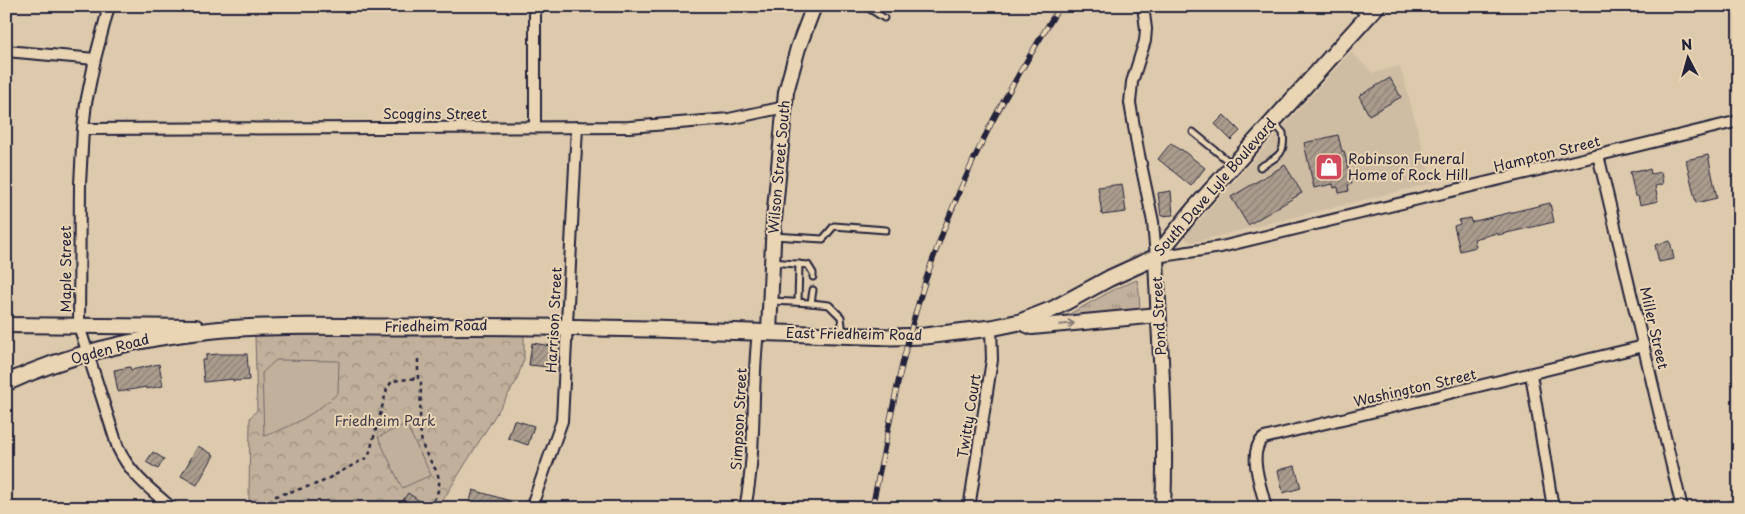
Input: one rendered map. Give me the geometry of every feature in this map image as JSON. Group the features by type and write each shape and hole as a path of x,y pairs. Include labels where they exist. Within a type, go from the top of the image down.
{"main road":[{"name":"South Dave Lyle Boulevard","path":"1020,322 1053,309 1110,278 1156,257 1195,208 1372,12"},
{"name":"East Friedheim Road","path":"763,332 924,336 991,328 1020,322"},
{"name":"Friedheim Road","path":"216,330 272,327 567,326 763,332"},
{"name":"Ogden Road","path":"6,383 41,369 135,340 216,330"}],"street":[{"name":"Maple Street","path":"110,6 95,59 86,102 80,184 79,326 124,460 135,475 172,508"},
{"path":"535,6 535,127"},
{"name":"Wilson Street South","path":"763,332 770,301 773,236 786,92 798,48 814,6"},
{"name":"Pond Street","path":"1143,6 1146,29 1145,41 1132,82 1130,103 1153,222 1156,257 1164,411 1163,508"},
{"path":"6,51 95,59"},
{"name":"Scoggins Street","path":"84,129 657,126 729,119 785,107"},
{"name":"Hampton Street","path":"1156,257 1222,247 1739,121"},
{"name":"Harrison Street","path":"531,508 562,421 577,127"},
{"name":"Miller Street","path":"1598,155 1682,508"},
{"name":"East Friedheim Road","path":"1020,322 1032,327 1158,315"},
{"name":"Friedheim Road","path":"6,326 205,327 216,330"},
{"path":"115,327 131,334 135,340"},
{"name":"Twitty Court","path":"969,508 991,367 991,328"},
{"name":"Simpson Street","path":"744,508 748,491 763,332"},
{"name":"Washington Street","path":"1266,508 1255,458 1256,447 1264,438 1644,346"},
{"path":"1531,374 1553,508"},
{"path":"1728,508 1739,506"}],"lane":[{"path":"865,6 884,18"},
{"path":"1354,6 1372,12"},
{"path":"1260,167 1280,156 1283,149 1283,133 1273,122"},
{"path":"1193,132 1233,166"},
{"path":"773,236 823,239 834,226 886,230"},
{"path":"772,262 808,265 813,273 813,277"},
{"path":"798,302 799,264"},
{"path":"811,303 813,290"},
{"path":"770,301 829,305 840,317 843,335"}],"path":[{"path":"418,359 418,378 421,381 422,446 438,476 439,490 429,508"},
{"path":"264,508 276,496 320,483 366,458 369,455 387,389 392,381 418,378"}],"shaded area":[{"path":"1351,52 1373,73 1400,66 1432,183 1193,242 1186,240 1186,235"}],"green space":[{"path":"1137,280 1140,312 1068,318 1068,315 1113,290"},
{"name":"Friedheim Park","path":"524,334 524,359 516,382 438,508 245,508 249,500 250,418 257,410 255,335"},
{"path":"276,360 339,361 338,393 303,419 264,436 262,373"},
{"path":"406,424 431,475 402,488 378,437"}],"building":[{"path":"1390,78 1401,97 1369,115 1359,96"},
{"path":"1224,115 1240,131 1231,140 1215,124"},
{"name":"Robinson Funeral Home of Rock Hill","path":"1338,135 1352,184 1348,185 1349,191 1339,193 1338,187 1334,188 1333,184 1314,188 1304,143"},
{"path":"1171,143 1205,168 1191,186 1158,159"},
{"path":"1708,155 1717,198 1696,203 1686,160"},
{"path":"1285,165 1302,193 1248,225 1231,197"},
{"path":"1644,169 1644,171 1650,169 1651,174 1661,172 1663,184 1655,186 1658,201 1640,205 1638,196 1635,196 1630,172"},
{"path":"1122,184 1126,212 1102,215 1098,187"},
{"path":"1171,191 1173,215 1161,216 1158,193"},
{"path":"1550,203 1554,222 1474,239 1476,247 1460,251 1454,226 1460,224 1459,220 1470,218 1471,222"},
{"path":"1670,241 1674,259 1659,262 1655,245"},
{"path":"532,343 552,346 549,367 529,365"},
{"path":"247,354 249,380 233,381 233,379 204,382 202,360 206,360 206,355"},
{"path":"159,364 163,386 118,392 114,370 130,367 131,370"},
{"path":"514,420 534,426 528,445 508,438"},
{"path":"198,446 214,455 197,485 181,476"},
{"path":"153,452 164,459 158,469 146,462"},
{"path":"1295,466 1301,488 1283,493 1278,470"},
{"path":"473,490 524,505 524,508 468,508"},
{"path":"408,493 430,508 398,508"}],"railway":[{"path":"872,508 895,394 916,310 939,242 981,143 1016,79 1060,6"}],"place":[{"name":"Robinson Funeral Home of Rock Hill","path":"1329,167"}]}
